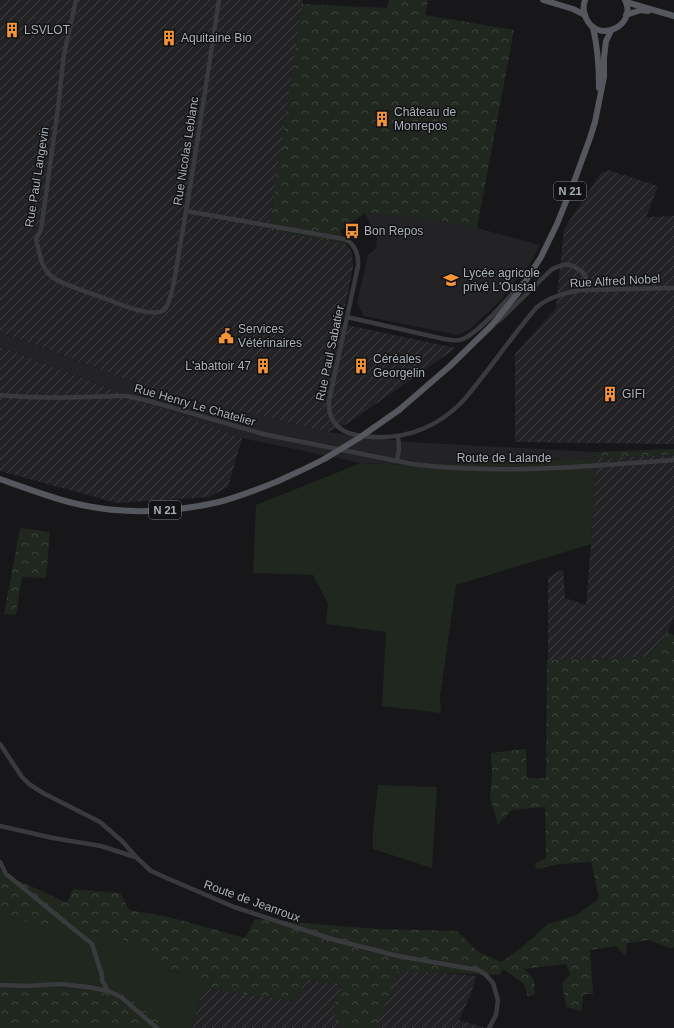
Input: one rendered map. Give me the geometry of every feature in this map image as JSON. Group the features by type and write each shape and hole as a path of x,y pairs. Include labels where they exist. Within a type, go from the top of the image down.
{"main road":[{"path":"543,0 573,9 585,15"},
{"path":"585,0 585,15 588,23 593,28 603,31 611,31 623,22 627,8 625,1"},
{"path":"625,1 674,16"},
{"path":"626,15 641,10 656,11"},
{"name":"N 21","path":"593,28 596,39 599,68 598,104"},
{"name":"N 21","path":"0,479 69,503 95,508 134,511 175,510 220,502 250,493 299,472 359,438 399,410 450,366 492,325 518,293 541,257 557,224 575,179 595,122 604,77 606,41 611,31"}],"street":[{"name":"Rue Paul Langevin","path":"76,0 64,54 41,230 36,239 42,263 50,276 61,282 127,307 154,313 165,309 168,305"},
{"name":"Rue Nicolas Leblanc","path":"168,305 186,211 219,0"},
{"name":"Rue Paul Sabatier","path":"186,211 348,240 357,250 359,258 358,266 329,401 331,419 341,429 348,433 372,437 398,436 414,432 433,424 450,413 461,403 536,308 558,296"},
{"path":"492,325 502,318 551,270 558,266 565,264 572,265 582,272 587,279 587,291"},
{"path":"348,317 444,339 460,340 474,332 497,311 531,273"},
{"name":"Rue Alfred Nobel","path":"558,296 568,292 674,288"},
{"name":"Rue Henry Le Chatelier","path":"0,395 55,398 128,396 263,434 336,448"},
{"path":"397,460 399,449 398,436"},
{"name":"Route de Lalande","path":"336,448 427,466 462,468 548,469 674,460"},
{"name":"Route de Jeanroux","path":"0,744 22,777 29,784 43,793 100,822 151,870 169,879 234,907 356,946 398,956 478,970 485,974 493,983 498,1000 496,1015 489,1028"},
{"path":"0,826 53,838 101,846 136,857"},
{"path":"0,862 6,874 92,944 102,975 102,980 108,990"},
{"path":"0,985 27,986 59,984 108,990 121,998 157,1028"}],"shaded area":[{"path":"0,0 303,0 269,229 346,244 352,252 353,267 342,324 456,348 347,424 328,432 158,391 28,342 0,333"},
{"path":"608,170 658,186 646,217 674,216 674,444 515,442 515,354 556,308 564,229 600,174"},
{"path":"365,213 429,219 477,228 540,245 529,265 499,302 470,329 458,335 364,316 357,303 368,255 376,248 377,238"},
{"path":"0,333 28,342 158,391 328,432 409,442 594,452 596,458 408,465 361,463 242,438 0,347"},
{"path":"0,347 242,438 228,487 209,497 117,503 0,471"},
{"path":"674,455 674,616 668,632 648,657 548,660 548,577 563,569 565,598 586,605 596,458"},
{"path":"390,968 476,976 471,994 459,1020 485,1028 192,1028 203,988 294,1001 307,979 342,986"}],"green space":[{"path":"389,0 428,0 425,15 514,30 477,228 429,219 365,213 340,231 346,244 269,230 302,4 387,8"},
{"path":"674,449 674,455 596,458 594,452"},
{"path":"596,458 591,544 456,585 440,697 441,713 382,706 386,632 326,624 328,604 313,575 253,573 256,505 361,463 408,465"},
{"path":"20,528 50,532 46,578 22,577 16,615 4,614"},
{"path":"668,632 674,635 674,947 672,949 649,940 627,943 626,956 616,946 590,950 593,994 583,994 582,1011 566,1007 562,983 570,975 566,964 524,969 534,979 535,994 528,997 524,984 503,969 499,975 398,971 376,1028 343,1028 337,1023 334,1012 335,1001 342,986 307,979 294,1001 203,988 194,977 168,970 120,937 45,928 0,913 0,870 15,879 67,903 73,889 120,893 129,910 169,917 245,938 255,919 379,929 457,931 477,951 501,962 521,948 548,924 577,915 599,898 591,862 560,864 536,869 535,863 546,858 545,807 512,810 498,824 490,798 492,772 491,753 526,749 527,778 546,778 547,660 648,657"},
{"path":"378,785 437,787 432,868 373,849 373,831"},
{"path":"0,913 45,928 120,937 168,970 194,977 203,988 192,1028 168,1028 123,994 0,981"},
{"path":"0,981 123,994 168,1028 0,1028"}],"place":[{"name":"LSVLOT","path":"12,30"},
{"name":"Aquitaine Bio","path":"169,38"},
{"name":"Château de Monrepos","path":"382,119"},
{"name":"Bon Repos","path":"352,231"},
{"name":"Lycée agricole privé L'Oustal","path":"451,280"},
{"name":"Services Vétérinaires","path":"226,336"},
{"name":"L'abattoir 47","path":"263,366"},
{"name":"Céréales Georgelin","path":"361,366"},
{"name":"GIFI","path":"610,394"}]}
